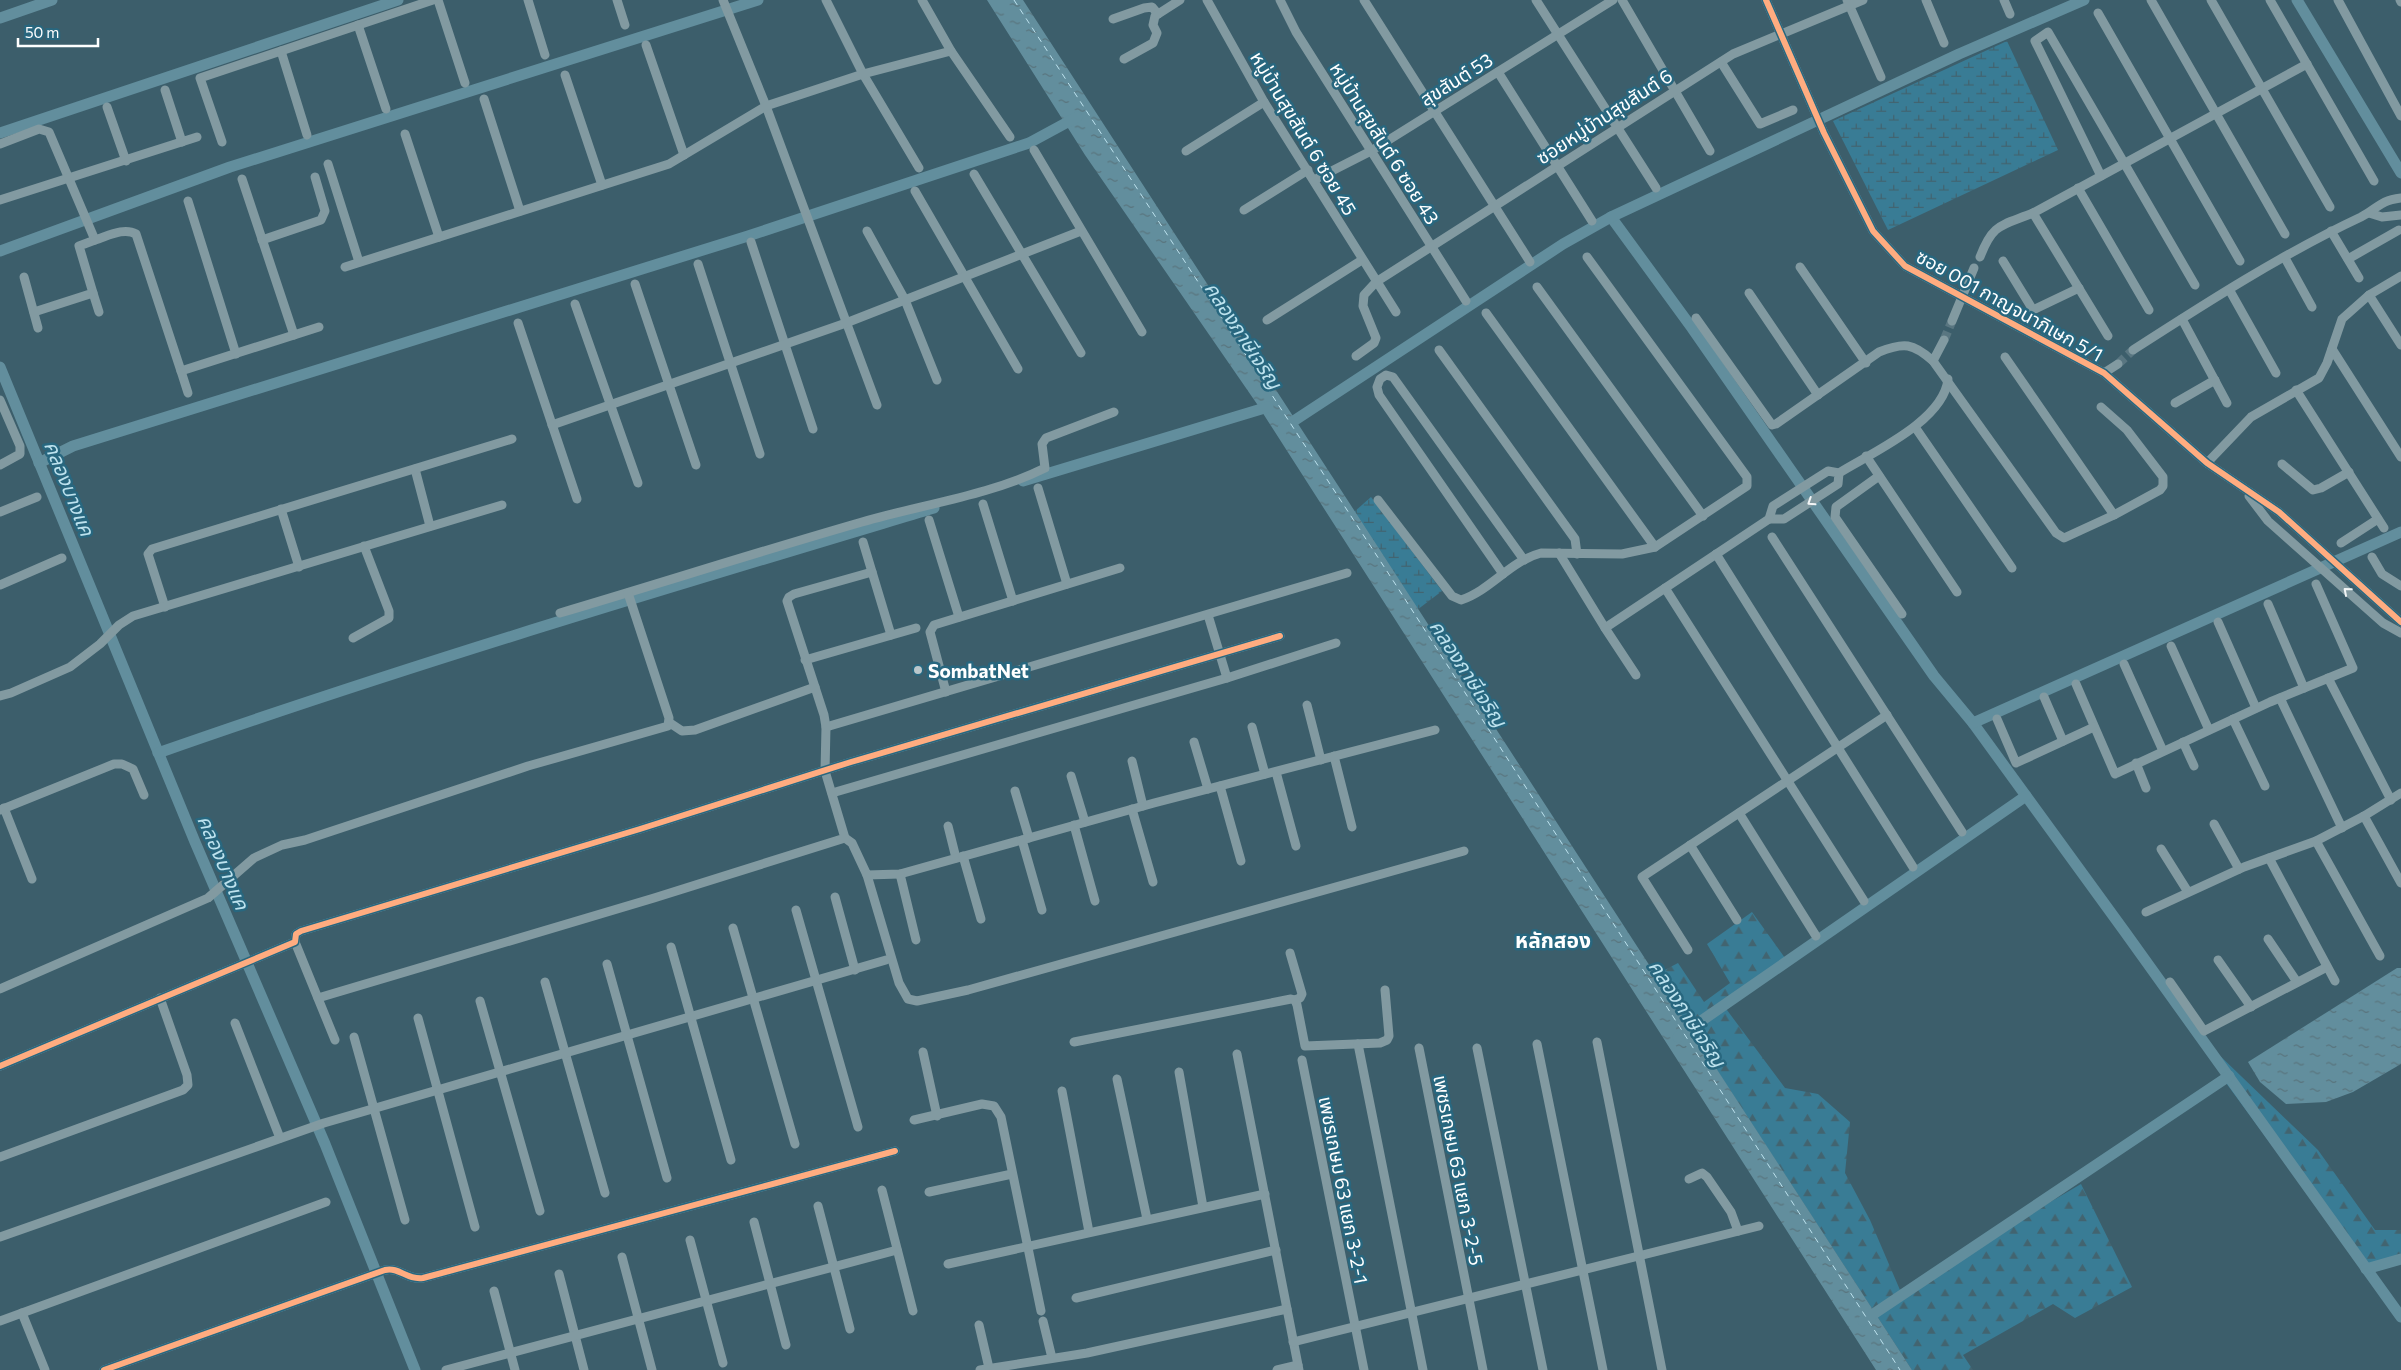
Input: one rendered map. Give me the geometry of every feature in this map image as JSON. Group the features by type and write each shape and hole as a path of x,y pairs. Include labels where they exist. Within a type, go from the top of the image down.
{"street":[{"path":"222,142 200,78 433,0"},
{"path":"438,0 465,83"},
{"path":"528,0 545,55"},
{"path":"617,0 626,25"},
{"path":"826,0 863,74 919,168"},
{"path":"922,0 951,51 1010,137"},
{"path":"1124,59 1153,43 1156,39 1153,25 1155,16 1180,0"},
{"name":"หมู่บ้านสุขสันต์ 6 ซอย 45","path":"1207,0 1264,102 1396,312"},
{"name":"หมู่บ้านสุขสันต์ 6 ซอย 43","path":"1280,0 1296,32 1466,301"},
{"path":"1364,0 1530,262"},
{"path":"1536,0 1656,188"},
{"name":"สุขสันต์ 53","path":"1314,180 1371,151 1612,0"},
{"path":"1622,0 1710,151"},
{"name":"ซอย 001 กาญจนาภิเษก 5/1","path":"1766,0 1824,133 1873,231 1905,266 1961,298 2104,373 2207,463 2244,490 2279,512 2401,622"},
{"name":"ซอยหมู่บ้านสุขสันต์ 6","path":"1376,282 1675,89 1752,45 1849,3 1863,0"},
{"path":"1926,0 1944,43"},
{"path":"2004,0 2010,14"},
{"path":"2151,0 2285,234"},
{"path":"2211,0 2330,207"},
{"path":"2270,0 2374,181"},
{"path":"2338,0 2401,116"},
{"path":"723,2 766,106 808,224 877,405"},
{"path":"1849,3 1881,77"},
{"path":"1114,19 1144,8 1152,8 1158,14"},
{"path":"2098,13 2240,261"},
{"path":"358,25 386,109"},
{"path":"2101,176 2035,40 2048,32 2051,34 2195,285"},
{"path":"646,45 684,155"},
{"path":"281,51 307,134"},
{"path":"345,267 669,164 766,106 863,74 951,51"},
{"path":"1722,62 1760,124 1793,110"},
{"path":"1980,257 1991,232 2033,213 2307,64"},
{"path":"1498,72 1592,221"},
{"path":"566,75 602,185"},
{"path":"165,90 182,142"},
{"path":"484,99 520,211"},
{"path":"1186,151 1264,102"},
{"path":"107,107 126,160"},
{"path":"0,144 34,131 45,129 49,132 71,179 94,236"},
{"path":"406,134 439,237"},
{"path":"0,200 71,179 197,137"},
{"path":"1034,150 1142,332"},
{"path":"328,164 359,262"},
{"path":"1244,210 1308,170"},
{"path":"974,174 1081,353"},
{"path":"262,240 321,220 325,211 315,177"},
{"path":"242,179 294,336"},
{"path":"2078,188 2149,310"},
{"path":"915,191 1018,369"},
{"path":"2133,350 2331,231 2369,213 2384,200 2401,198"},
{"path":"188,201 236,354"},
{"path":"2033,213 2108,336"},
{"path":"2369,213 2390,217 2401,216"},
{"path":"2348,259 2399,230"},
{"path":"99,312 79,246 94,236 130,231 136,234 188,393"},
{"path":"867,231 905,300 937,380"},
{"path":"552,425 731,365 846,323 1081,231"},
{"path":"2331,231 2359,278"},
{"path":"751,242 813,429"},
{"path":"1378,500 1452,596 1461,600 1473,596 1524,560 1541,553 1622,554 1655,547 1747,486 1747,477 1587,258"},
{"path":"2285,258 2312,307"},
{"path":"1268,320 1362,260"},
{"path":"2003,260 2033,310 2079,288"},
{"path":"698,264 760,454"},
{"path":"1800,267 1866,363"},
{"path":"1952,321 1974,268"},
{"path":"2207,463 2251,417 2319,378 2332,349 2342,319 2369,295 2401,276"},
{"path":"24,277 38,328"},
{"path":"1356,356 1374,344 1376,338 1363,306 1364,295 1376,282"},
{"path":"635,284 696,465"},
{"path":"1537,287 1703,516"},
{"path":"2230,290 2276,373"},
{"path":"1749,292 1818,395"},
{"path":"34,312 93,293"},
{"path":"2369,295 2401,345"},
{"path":"575,304 638,482"},
{"path":"1486,313 1655,547"},
{"path":"1696,318 1770,424 1776,424 1866,363 1879,352 1894,346 1910,345 1922,350 1948,380 2060,536 2068,537 2160,490 2163,477 2128,430 2101,407"},
{"path":"2182,319 2227,403"},
{"path":"518,323 578,499"},
{"path":"181,371 319,327"},
{"path":"1933,361 1944,340"},
{"path":"2332,349 2401,456"},
{"path":"1439,350 1575,539 1578,554"},
{"path":"2005,357 2114,515"},
{"path":"2104,373 2118,364"},
{"path":"1503,574 1380,395 1377,386 1380,379 1386,375 1393,377 1524,560"},
{"path":"1769,519 1773,506 1828,471 1838,473 1915,427 1939,403 1947,389 1948,380"},
{"path":"2175,403 2215,380"},
{"path":"2296,390 2384,528"},
{"path":"0,400 20,446 20,454 0,465"},
{"path":"560,613 864,522 992,488 1034,474 1045,468 1042,444 1046,438 1114,412"},
{"path":"1915,427 2012,568"},
{"path":"165,607 149,551 512,438"},
{"path":"1866,456 1957,592"},
{"path":"2282,464 2313,490 2321,488 2349,472"},
{"path":"414,469 430,526"},
{"path":"1605,628 1769,519 1784,520 1838,484 1838,473"},
{"path":"1879,476 1836,507 1835,517 1902,614"},
{"path":"1038,488 1067,584"},
{"name":"ซอย 001 กาญจนาภิเษก 5/1","path":"2244,490 2268,521 2384,623 2401,633"},
{"path":"0,512 36,497"},
{"path":"983,504 1013,600"},
{"path":"0,696 70,667 100,644 118,625 133,616 502,505"},
{"path":"281,509 299,567"},
{"path":"2341,543 2378,518"},
{"path":"929,520 959,617"},
{"path":"1772,537 1962,832"},
{"path":"864,542 891,635"},
{"path":"353,638 389,618 389,611 364,546"},
{"path":"1559,553 1636,675"},
{"path":"1716,554 1913,867"},
{"path":"2372,557 2382,574 2401,586"},
{"path":"0,584 62,558"},
{"path":"946,692 931,628 959,617 1120,568"},
{"path":"872,572 789,597 788,606 826,727 825,771 845,838 852,843 867,875 899,983 908,999 917,1001 968,990 1464,851"},
{"path":"826,727 1348,573"},
{"path":"2076,684 2115,774 2256,708 2353,668 2316,584"},
{"path":"1665,588 1864,901"},
{"path":"628,593 670,723 682,731 695,730 815,687"},
{"path":"2268,604 2304,688"},
{"path":"1208,615 1227,678"},
{"path":"2218,622 2256,708"},
{"path":"805,660 916,628"},
{"path":"335,1040 295,942 296,934 300,931 640,830 825,771 1280,636"},
{"path":"832,793 1227,678 1336,643"},
{"path":"2171,646 2209,730"},
{"path":"2124,664 2163,751"},
{"path":"2328,678 2391,800"},
{"path":"2044,697 2063,741"},
{"path":"2280,698 2342,828"},
{"path":"1307,706 1320,760"},
{"path":"1688,950 1642,877 1887,715"},
{"path":"1997,719 2016,763 2094,728"},
{"path":"2233,719 2265,786"},
{"path":"0,989 208,898 254,858 282,845 305,840 528,766 668,726 670,723"},
{"path":"1252,727 1265,774"},
{"path":"867,875 900,874 1143,806 1435,730"},
{"path":"1194,742 1208,789"},
{"path":"2183,742 2194,766"},
{"path":"1334,756 1352,827"},
{"path":"1132,761 1143,806"},
{"path":"2136,763 2146,788"},
{"path":"32,879 2,809 114,764 122,764 133,769 144,795"},
{"path":"1276,772 1296,846"},
{"path":"1071,776 1085,822"},
{"path":"1220,786 1241,861"},
{"path":"1015,791 1042,910"},
{"path":"2146,912 2239,869 2316,841 2364,816 2401,792"},
{"path":"1132,809 1153,882"},
{"path":"1739,813 1816,936"},
{"path":"2364,816 2401,883"},
{"path":"2214,824 2239,869"},
{"path":"1074,825 1095,901"},
{"path":"948,826 981,919"},
{"path":"318,998 654,898 845,838"},
{"path":"2316,841 2380,956"},
{"path":"1690,845 1737,920"},
{"path":"2161,850 2188,892"},
{"path":"2269,858 2335,981"},
{"path":"900,874 916,940"},
{"path":"835,897 855,970"},
{"path":"796,910 858,1127"},
{"path":"733,928 795,1144"},
{"path":"2268,939 2297,982"},
{"path":"0,1066 295,942"},
{"path":"671,947 731,1160"},
{"path":"1074,1042 1290,998 1295,1000 1300,998 1302,994 1290,953"},
{"path":"0,1237 309,1128 886,960"},
{"path":"2218,960 2251,1008"},
{"path":"607,964 667,1178"},
{"path":"2170,982 2204,1031 2327,967"},
{"path":"545,982 605,1193"},
{"path":"1295,1000 1305,1046 1358,1044 1387,1040 1389,1036 1385,990"},
{"path":"0,1157 183,1090 188,1085 187,1075 160,998"},
{"path":"480,1001 540,1211"},
{"path":"418,1018 475,1227"},
{"path":"235,1023 280,1138"},
{"path":"354,1037 405,1220"},
{"path":"1597,1042 1662,1370"},
{"path":"1358,1044 1423,1370"},
{"path":"1537,1044 1602,1370"},
{"name":"เพชรเกษม 63 แยก 3-2-5","path":"1419,1048 1483,1370"},
{"path":"1477,1048 1543,1370"},
{"path":"923,1052 936,1116"},
{"path":"1237,1054 1299,1368 1277,1370"},
{"name":"เพชรเกษม 63 แยก 3-2-1","path":"1302,1060 1364,1370"},
{"path":"1179,1072 1203,1207"},
{"path":"1117,1079 1147,1219"},
{"path":"1062,1090 1088,1232"},
{"path":"914,1120 982,1104 994,1106 1001,1117 1041,1311"},
{"path":"104,1370 381,1272 392,1269 408,1278 423,1278 895,1151"},
{"path":"1689,1179 1702,1173 1707,1176 1731,1212 1738,1231"},
{"path":"929,1192 1012,1174"},
{"path":"882,1190 913,1311"},
{"path":"948,1264 1265,1194"},
{"path":"0,1321 326,1202"},
{"path":"818,1206 850,1329"},
{"path":"754,1222 786,1345"},
{"path":"1294,1342 1759,1226"},
{"path":"690,1240 723,1363"},
{"path":"446,1370 897,1250"},
{"path":"1076,1298 1276,1250"},
{"path":"622,1257 652,1370"},
{"path":"559,1274 584,1370"},
{"path":"494,1291 515,1370"},
{"path":"980,1370 1087,1353 1287,1309"},
{"path":"22,1313 45,1370"},
{"path":"1043,1321 1052,1358"},
{"path":"979,1325 989,1368"}],"green space":[{"path":"2007,41 2058,150 1888,230 1833,121"},
{"path":"1371,497 1442,591 1417,610 1354,512"},
{"path":"1752,912 1785,958 1721,1002 1785,1088 1818,1094 1850,1122 1845,1173 1870,1220 1900,1290 2081,1184 2132,1287 2075,1318 2053,1304 1963,1355 1973,1370 1912,1370 1655,975 1678,963 1704,1002 1730,983 1707,944"},
{"path":"2215,1051 2318,1150 2375,1230 2401,1230 2401,1263 2366,1273 2226,1083"}],"water":[{"path":"987,0 1023,0 1912,1370 1876,1370 1257,404 1085,155"},
{"path":"2397,968 2401,968 2401,1064 2353,1092 2326,1102 2286,1104 2260,1082 2248,1062"}],"waterway":[{"path":"0,18 52,0"},
{"path":"0,133 398,0"},
{"path":"0,251 230,167 758,0"},
{"path":"1283,428 1563,244 1611,217 1959,54 2084,0"},
{"path":"2297,0 2401,173"},
{"path":"39,463 73,446 748,236 1029,143 1077,117"},
{"path":"1611,217 1692,328 1934,676 1973,723 2401,1317"},
{"name":"คลองบางแค","path":"0,367 195,842 325,1144 415,1370"},
{"path":"1023,481 1268,407"},
{"path":"158,753 447,656 934,508"},
{"path":"1973,723 2401,532"},
{"name":"คลองภาษีเจริญ","path":"1678,1037 2026,796"},
{"path":"1863,1321 2229,1076"},
{"path":"2366,1269 2401,1259"}],"ferry route":[{"path":"1014,0 1394,582 1900,1370"}],"tunnel":[{"path":"1944,340 1952,321"},
{"path":"2118,364 2133,350"}],"cycle path":[{"path":"1766,0 1824,133 1873,231 1905,266 2104,373 2207,463 2279,512 2401,622"},
{"path":"0,1066 295,942 296,934 301,931 640,829 851,762 1280,636"},
{"path":"104,1370 385,1270 395,1270 412,1277 423,1278 895,1151"}],"place":[{"name":"SombatNet","path":"918,670"}],"district":[{"name":"หลักสอง","path":"1553,939"}]}
